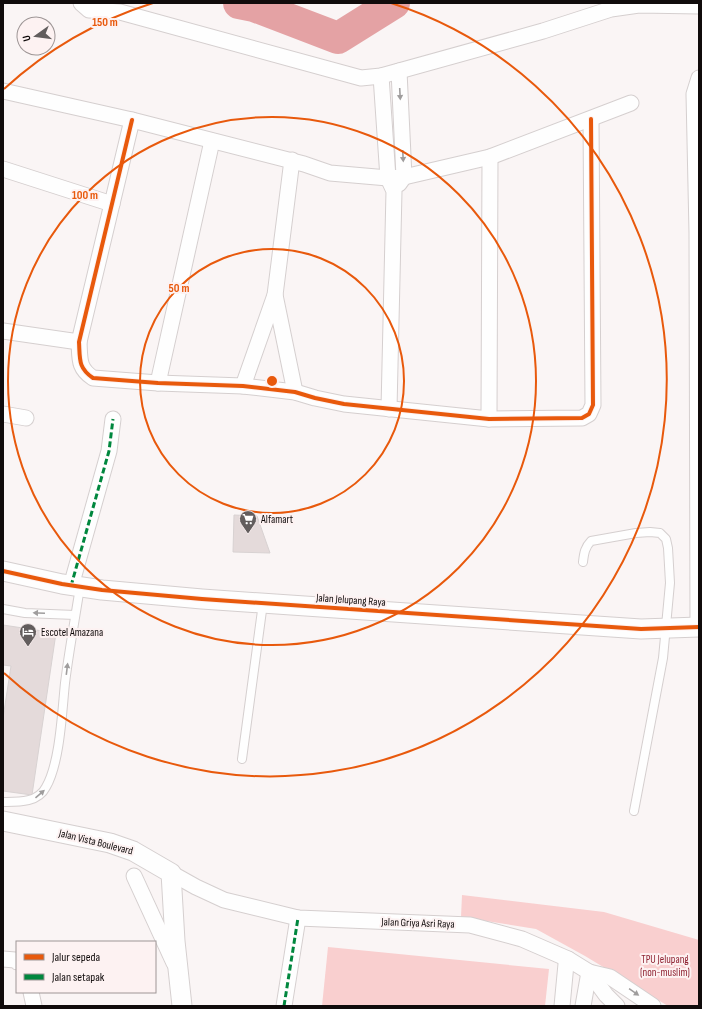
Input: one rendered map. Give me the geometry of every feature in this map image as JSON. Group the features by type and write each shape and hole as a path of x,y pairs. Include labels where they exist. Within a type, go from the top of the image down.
{"street":[{"path":"81,3 89,10 118,8 361,78 381,76 543,31 611,8 639,5 699,6"},
{"path":"399,71 404,177"},
{"path":"381,76 391,184 389,409"},
{"path":"699,78 697,93 699,627"},
{"path":"3,91 132,120 292,160 330,173 391,184 404,177 490,157 631,103"},
{"path":"132,120 79,342 80,362 85,373 93,378 158,383 243,386 295,392 344,404 489,419 582,418 589,414 593,405 591,119"},
{"path":"158,383 212,141"},
{"path":"489,419 490,157"},
{"path":"243,386 275,295 292,160"},
{"path":"3,169 112,204"},
{"path":"275,295 295,392"},
{"path":"3,331 79,342"},
{"path":"3,414 26,418"},
{"path":"76,586 108,451 113,419"},
{"name":"Jalan Jelupang Raya","path":"3,571 76,586 202,599 641,629 699,627"},
{"name":"Jalan Vista Boulevard","path":"3,821 110,843 133,850 171,874"},
{"path":"171,874 182,1006"},
{"name":"Jalan Griya Asri Raya","path":"171,874 224,900 298,918 470,925 522,939 568,959 589,972 610,977 653,1006"},
{"path":"134,876 178,971"},
{"path":"284,1006 298,918"},
{"path":"3,959 16,961"},
{"path":"562,1006 566,964 568,959"},
{"path":"583,1006 589,972"},
{"path":"589,972 606,995 617,1006"},
{"path":"31,993 34,1006"}],"lane":[{"path":"583,562 586,545 591,541 650,532 660,533 666,539 670,583 663,658 634,811"},
{"path":"3,802 23,803 35,798 46,788 56,761 75,615 76,586"},
{"path":"242,759 263,602"},
{"path":"3,609 25,613 75,615"}],"green space":[{"name":"TPU Jelupang (non-muslim)","path":"462,895 604,912 699,940 699,1006 668,1006 585,956 536,929 461,917"},
{"path":"328,947 549,969 545,1006 322,1006"}],"building":[{"name":"Alfamart","path":"234,515 257,516 270,553 233,552"},
{"path":"3,625 56,633 32,795 3,791 3,718 11,666 3,665"}],"waterway":[{"path":"239,3 254,6 338,38 394,3"}],"marked path":[{"path":"71,586 109,451 113,419"},
{"path":"284,1006 298,918"}],"cycle path":[{"path":"132,120 79,342 82,367 88,374 93,378 158,383 243,386 295,392 344,404 489,419 582,418 589,414 593,405 591,119"},
{"path":"3,571 62,584 102,590 202,599 641,629 699,627"}],"place":[{"name":"Alfamart","path":"248,534"},
{"name":"Escotel Amazana","path":"28,647"}]}
